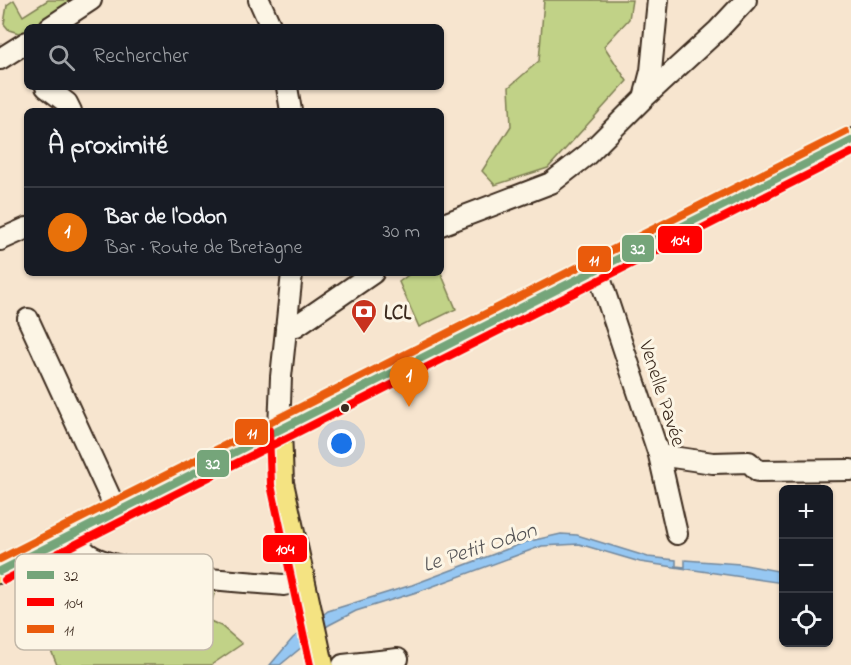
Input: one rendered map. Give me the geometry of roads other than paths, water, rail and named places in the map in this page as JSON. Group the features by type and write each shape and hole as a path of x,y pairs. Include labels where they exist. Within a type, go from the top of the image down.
{"main road":[{"path":"34,554 851,141"},
{"path":"279,430 281,483 321,665"},
{"path":"0,571 15,564"}],"street":[{"path":"55,24 92,0"},
{"path":"259,0 270,24"},
{"path":"644,98 651,71 658,0"},
{"path":"444,224 551,183 586,155 718,30 746,0"},
{"path":"50,90 70,108"},
{"path":"288,90 290,108"},
{"path":"0,240 24,229"},
{"name":"Venelle Pavée","path":"597,269 659,455 677,534"},
{"path":"279,430 292,276"},
{"path":"286,327 296,326 369,276"},
{"path":"28,319 117,512"},
{"path":"659,455 713,462 749,462 758,471 851,470"},
{"path":"74,534 89,554"},
{"path":"213,578 284,585"},
{"path":"343,665 398,659"}],"water":[{"path":"561,534 577,535 648,557 676,560 676,566 685,567 685,560 740,564 779,571 779,582 640,562 579,544 542,546 420,591 356,611 329,625 280,665 270,665 293,638 328,611 412,585 526,542"}],"place":[{"name":"LCL","path":"364,335"},
{"name":"Bar de l'Odon","path":"409,407"}],"water label":[{"name":"Le Petit Odon","path":"479,546"}]}
